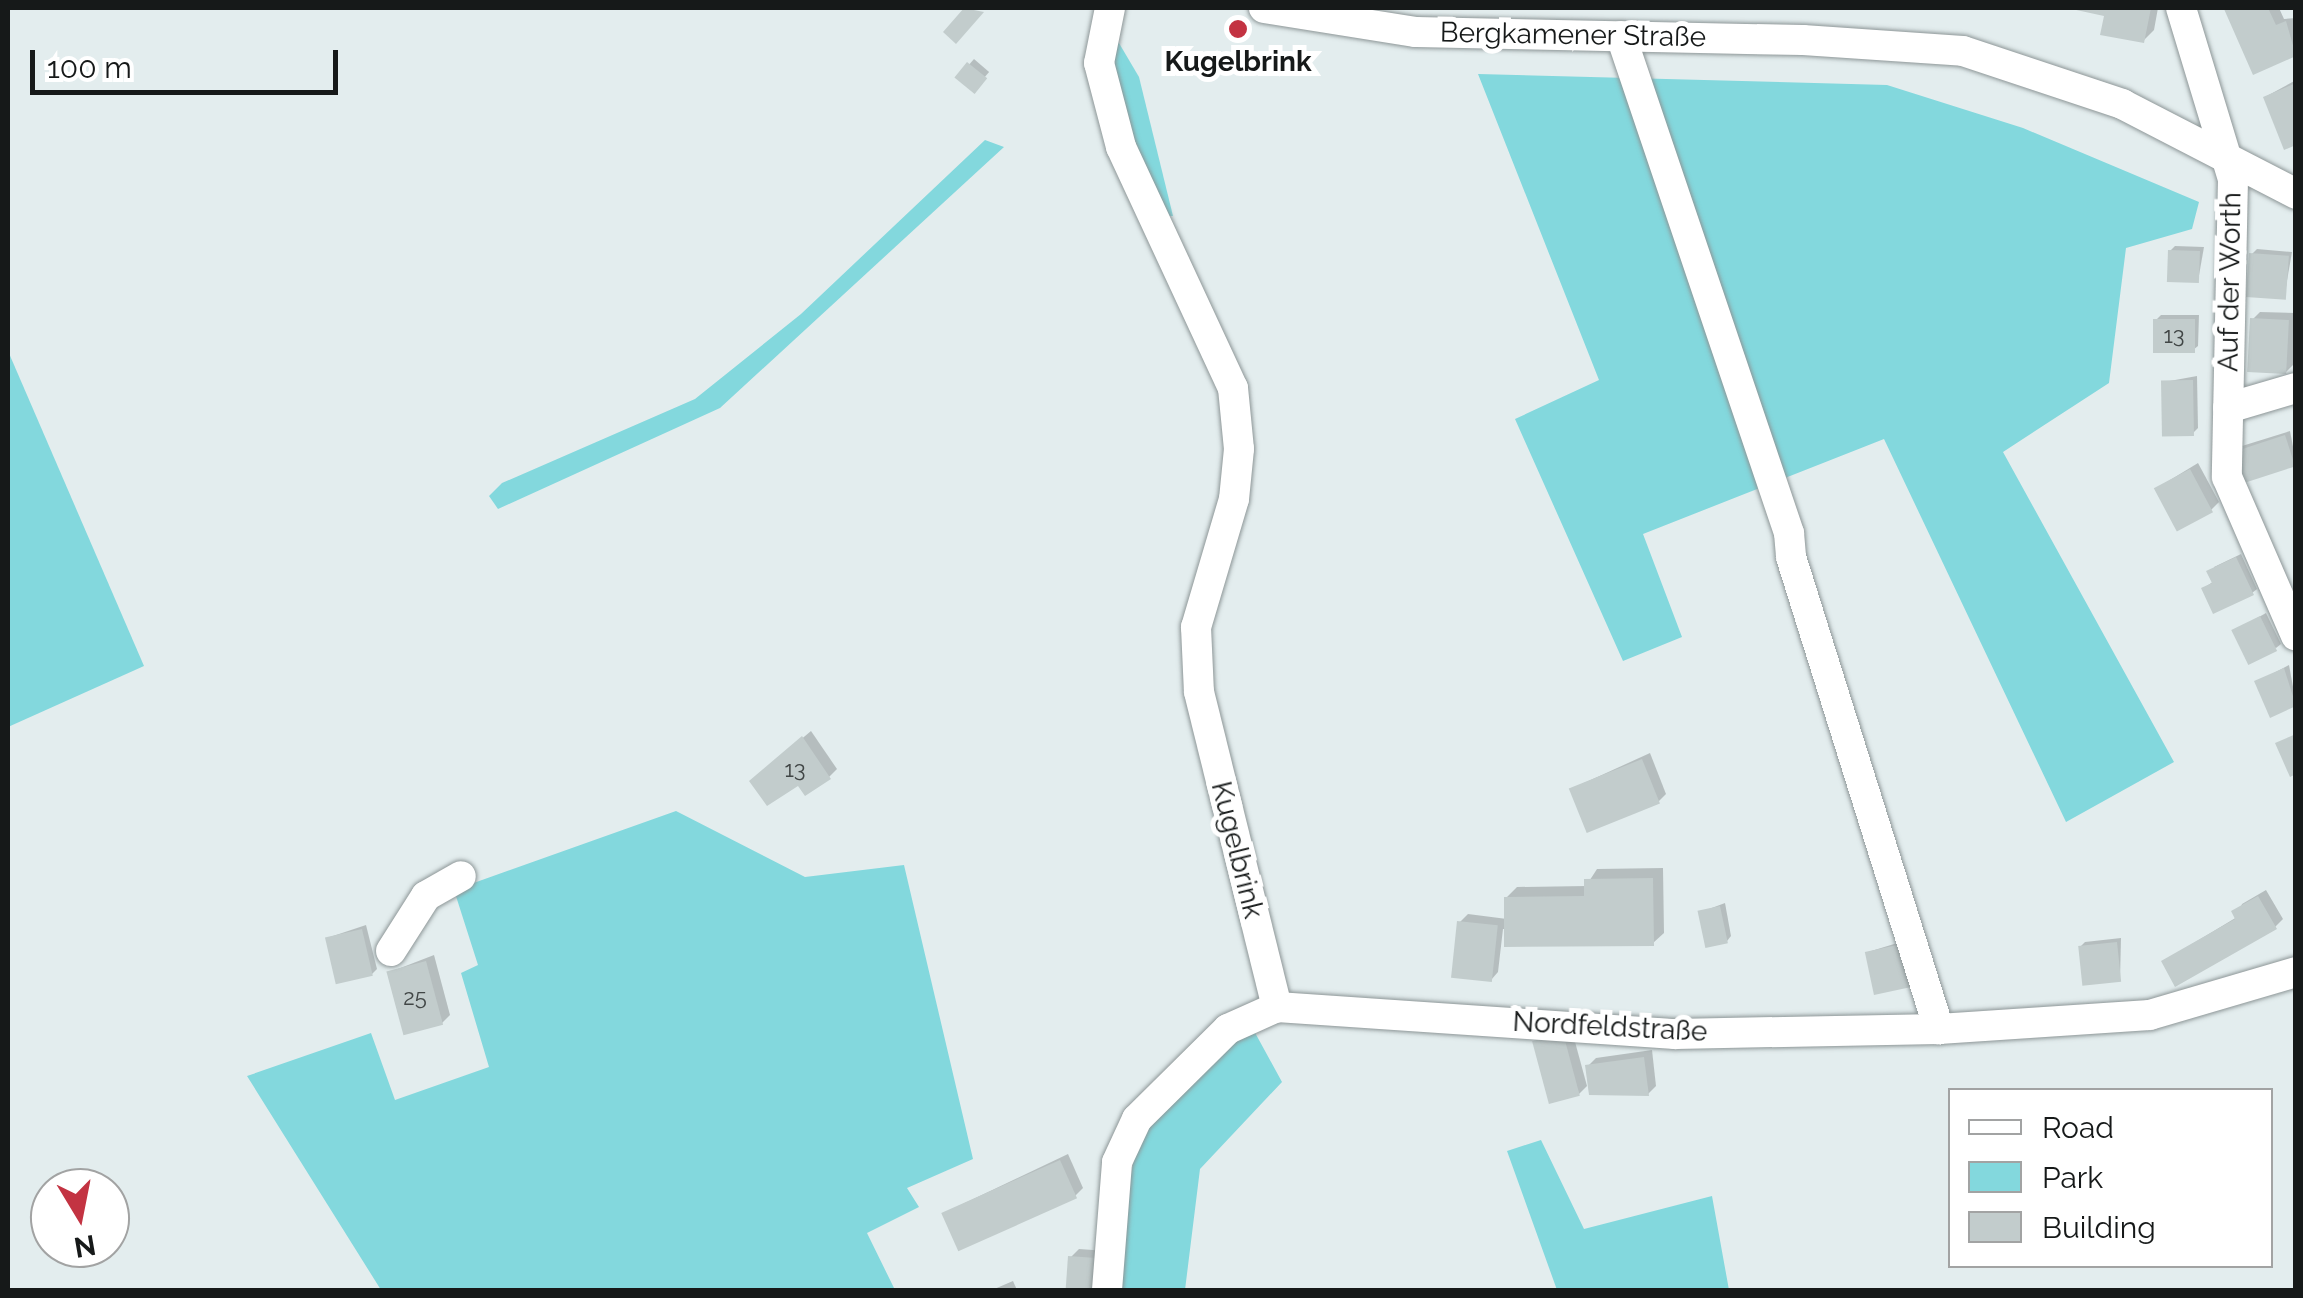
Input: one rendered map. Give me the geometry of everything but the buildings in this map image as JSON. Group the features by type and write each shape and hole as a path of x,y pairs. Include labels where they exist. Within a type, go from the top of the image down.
{"street":[{"name":"Kugelbrink","path":"1110,8 1099,63 1121,147 1233,388 1240,449 1234,498 1196,628 1199,692 1277,1006"},
{"name":"Bergkamener Straße","path":"1264,8 1416,32 1884,44 1963,51 2041,74 2156,119 2296,194"},
{"name":"Auf der Worth","path":"2181,8 2233,179 2227,477 2296,636"},
{"path":"1621,36 1789,533 1791,557 1939,1029"},
{"name":"Auf der Worth","path":"2228,408 2296,388"},
{"path":"391,952 426,896 461,876"},
{"name":"Nordfeldstraße","path":"1107,1290 1118,1162 1138,1119 1228,1029 1277,1006 1675,1034 1939,1029 2150,1016 2296,972"}],"green space":[{"path":"1116,38 1139,77 1173,216 1162,216 1117,108 1111,55"},
{"path":"1478,74 1887,85 2023,128 2199,202 2192,229 2126,248 2109,383 2003,452 2174,762 2066,822 1884,439 1643,534 1682,637 1623,661 1515,419 1599,380"},
{"path":"985,140 1004,147 720,408 498,509 489,496 502,483 695,399 801,314"},
{"path":"8,351 144,666 8,727"},
{"path":"676,811 805,877 904,865 973,1159 907,1188 919,1207 867,1233 895,1290 381,1290 247,1076 371,1033 395,1100 489,1067 461,973 478,965 454,890"},
{"path":"1253,1029 1282,1082 1200,1169 1185,1290 1119,1290 1121,1225 1135,1154 1157,1114 1201,1066"},
{"path":"1541,1140 1584,1229 1712,1196 1729,1290 1557,1290 1507,1151"}],"place":[{"name":"Kugelbrink","path":"1238,29"}]}
